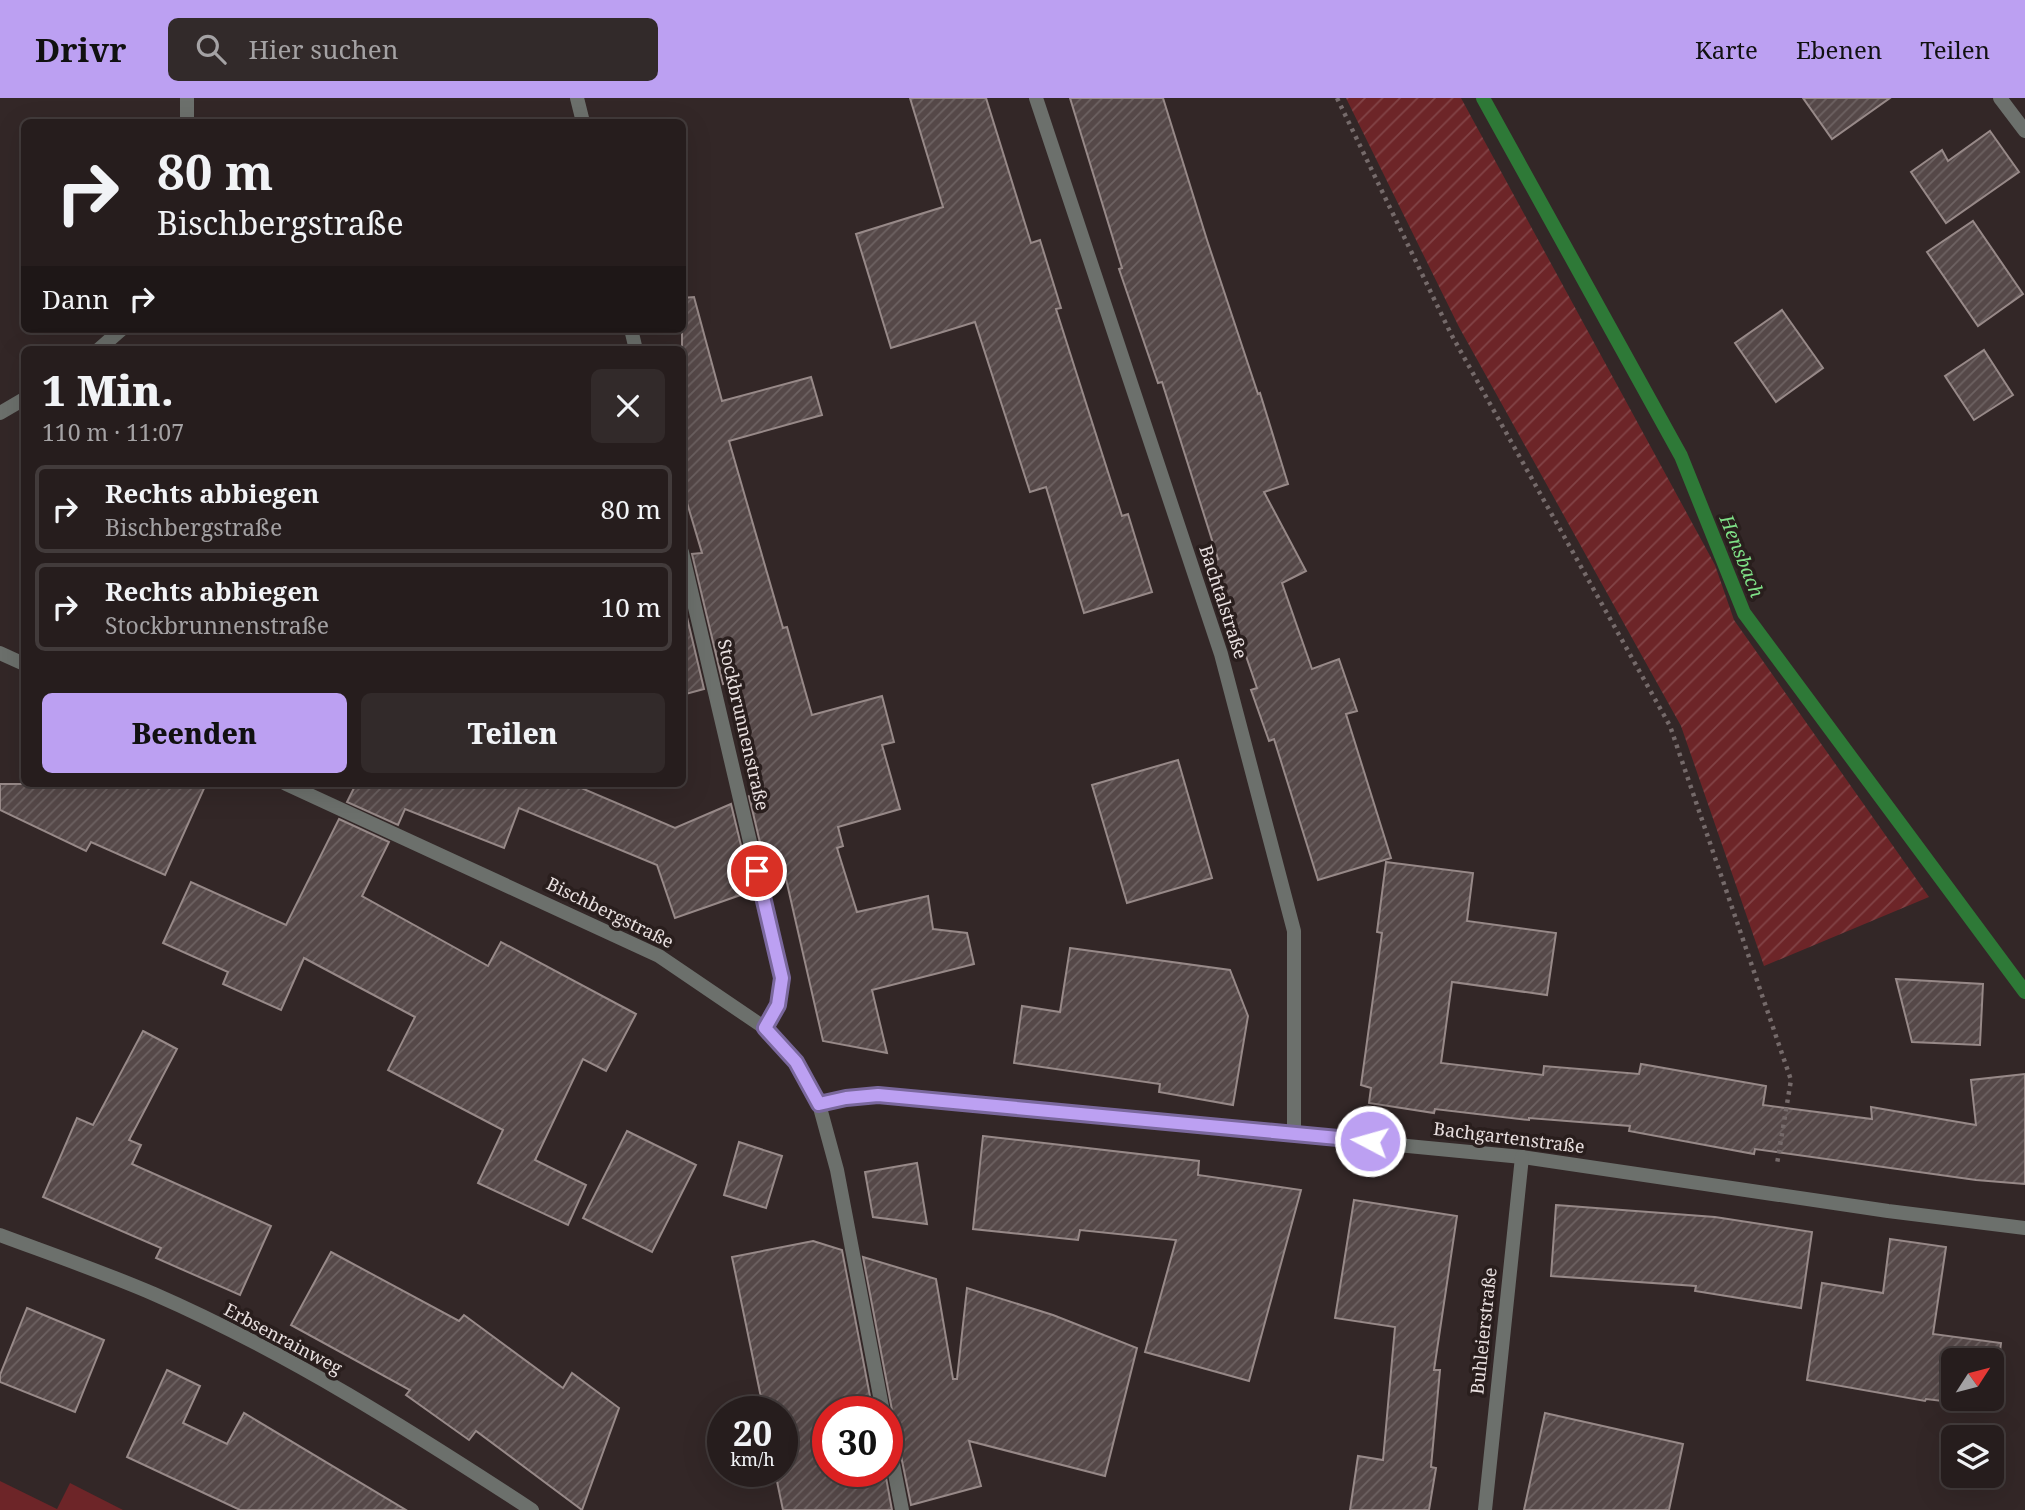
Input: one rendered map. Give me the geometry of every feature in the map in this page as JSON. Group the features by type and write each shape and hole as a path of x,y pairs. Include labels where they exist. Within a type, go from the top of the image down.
{"street":[{"path":"187,98 187,119"},
{"path":"577,98 582,119"},
{"name":"Bachtalstraße","path":"1035,98 1221,654 1294,931 1294,1134"},
{"path":"2000,98 2025,131"},
{"path":"102,346 117,333"},
{"path":"0,413 21,401"},
{"name":"Stockbrunnenstraße","path":"686,569 782,978 778,1005 765,1028"},
{"path":"0,653 21,663"},
{"name":"Bischbergstraße","path":"292,787 659,956 765,1028 796,1062 819,1104 837,1170 880,1396"},
{"name":"Bachgartenstraße","path":"819,1104 878,1095 1522,1157 1888,1211 2025,1228"},
{"name":"Buhleierstraße","path":"1485,1510 1522,1157"},
{"name":"Erbsenrainweg","path":"0,1235 154,1294 276,1354 411,1431 532,1510"},
{"path":"898,1487 902,1510"}],"path":[{"path":"1336,98 1451,334 1670,726 1791,1080 1772,1193"}],"shaded area":[{"path":"1346,98 1461,98 1715,565 1734,620 1929,897 1764,966 1681,726 1459,327"},
{"path":"0,1481 57,1509 70,1483 123,1510 0,1510"}],"building":[{"path":"910,98 986,98 1031,243 1040,240 1061,308 1056,309 1122,516 1128,514 1152,592 1084,613 1046,487 1030,492 975,322 891,348 856,234 943,207"},
{"path":"1070,98 1163,98 1288,484 1264,492 1306,571 1282,583 1312,669 1339,659 1357,711 1346,714 1391,858 1318,880 1274,739 1269,741 1251,690 1257,688 1237,630 1204,566 1218,559 1162,382 1158,383 1119,269 1122,268"},
{"path":"1803,98 1890,98 1832,139"},
{"path":"1990,131 2019,172 1946,223 1911,172 1942,150 1948,161"},
{"path":"1973,221 2023,294 1978,326 1927,252"},
{"path":"694,297 722,401 811,377 822,415 729,441 783,628 787,627 812,715 882,696 894,742 882,745 900,809 838,827 843,846 837,848 857,912 928,896 933,929 967,933 974,964 872,990 887,1053 823,1041 786,879 770,885 749,796 764,790 734,681 723,684 692,554 702,553 686,499 686,346 682,346 682,333 686,333 686,298"},
{"path":"1782,310 1823,368 1776,402 1735,343"},
{"path":"1984,350 2013,395 1974,420 1945,376"},
{"path":"686,613 704,689 686,694"},
{"path":"1178,760 1212,878 1127,903 1092,785"},
{"path":"0,784 21,784 21,787 205,787 165,875 91,842 86,851 0,810"},
{"path":"579,787 675,828 731,804 752,891 675,918 657,865 519,808 504,848 405,809 398,825 347,802 354,788"},
{"path":"339,819 389,842 362,896 488,966 501,942 636,1014 606,1071 583,1059 535,1160 586,1185 568,1225 478,1183 503,1130 388,1070 415,1017 304,958 281,1010 223,984 228,972 163,943 191,882 286,925"},
{"path":"1386,862 1473,873 1467,921 1556,933 1547,995 1452,982 1441,1063 1543,1075 1544,1066 1639,1074 1641,1064 1766,1086 1763,1105 1872,1119 1871,1107 1976,1125 1971,1080 2025,1074 2025,1184 1976,1180 1755,1149 1754,1154 1629,1131 1630,1126 1529,1120 1435,1109 1434,1113 1369,1103 1371,1088 1361,1085 1382,933 1377,932"},
{"path":"1070,948 1230,970 1248,1016 1233,1105 1159,1092 1160,1084 1014,1063 1022,1006 1060,1012"},
{"path":"1896,979 1983,984 1980,1045 1912,1042"},
{"path":"143,1031 177,1049 129,1140 141,1145 132,1164 271,1226 240,1295 156,1258 161,1248 43,1197 77,1118 93,1125"},
{"path":"627,1131 696,1165 652,1252 583,1218"},
{"path":"983,1136 1199,1161 1198,1175 1301,1190 1249,1381 1145,1352 1176,1240 1080,1230 1078,1240 973,1229"},
{"path":"739,1142 782,1156 766,1208 724,1195"},
{"path":"917,1163 927,1224 873,1217 865,1172"},
{"path":"1354,1200 1457,1216 1434,1370 1440,1370 1431,1467 1436,1468 1429,1510 1350,1510 1358,1456 1383,1460 1395,1327 1335,1318"},
{"path":"1556,1205 1715,1217 1812,1232 1801,1308 1695,1291 1696,1286 1551,1276"},
{"path":"1890,1239 1946,1247 1933,1334 2001,1343 2000,1348 1941,1348 1941,1401 1925,1401 1807,1380 1822,1283 1883,1293"},
{"path":"813,1241 842,1250 870,1396 812,1396 812,1487 888,1487 892,1510 783,1510 778,1487 798,1487 798,1396 761,1396 732,1257"},
{"path":"331,1252 459,1321 464,1315 563,1388 572,1373 619,1408 582,1510 476,1431 469,1440 406,1395 410,1390 291,1325"},
{"path":"863,1257 936,1279 953,1379 957,1379 967,1288 1053,1315 1137,1348 1105,1476 969,1441 981,1486 911,1505 903,1466 903,1396 889,1396"},
{"path":"27,1308 104,1340 75,1412 0,1382 0,1375"},
{"path":"167,1370 200,1386 183,1423 227,1444 244,1413 406,1510 240,1510 127,1457"},
{"path":"1545,1413 1683,1444 1669,1510 1524,1510"}],"waterway":[{"name":"Hensbach","path":"1483,98 1681,456 1744,613 2025,992"}],"route":[{"path":"757,871 782,978 778,1005 765,1028 796,1062 819,1104 878,1095 1370,1141"}]}
